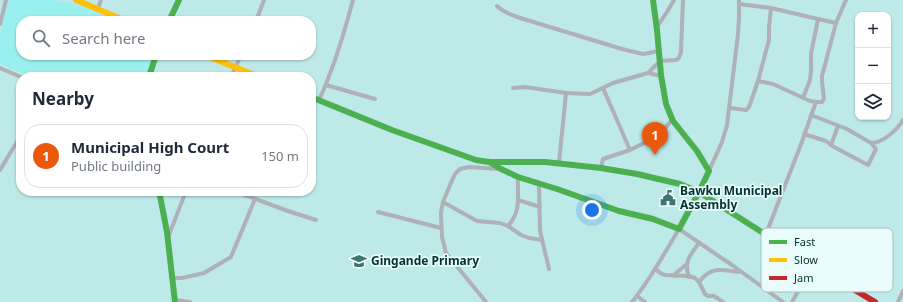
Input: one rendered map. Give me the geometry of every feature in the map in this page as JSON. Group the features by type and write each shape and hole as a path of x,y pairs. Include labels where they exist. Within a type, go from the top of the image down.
{"main road":[{"path":"76,0 115,16"},
{"path":"171,16 179,0"},
{"path":"489,162 501,170 518,177 619,211 652,219 679,229 709,171 700,156 672,120 665,100 659,61 654,0"},
{"path":"151,72 154,60"},
{"path":"217,60 246,72"},
{"path":"316,99 392,130 476,160 489,162 559,163 637,174 680,184 699,192 761,231"},
{"path":"160,196 164,208 175,301"},
{"path":"858,292 875,302"}],"street":[{"path":"0,24 6,0"},
{"path":"98,8 101,0"},
{"path":"258,16 264,0"},
{"path":"319,100 332,72 353,0"},
{"path":"657,27 674,0"},
{"path":"648,73 659,61 676,60 679,58 681,52 683,0"},
{"path":"758,81 773,84 810,101 822,102 824,99 822,76 836,23 846,0"},
{"path":"709,171 722,142 727,125 740,17 739,2 836,23"},
{"path":"497,6 505,12 517,17 622,49 643,54 659,51"},
{"path":"730,108 744,110 748,108 758,81 769,40 772,8"},
{"path":"803,98 810,80 811,54 818,19"},
{"path":"233,72 238,60"},
{"path":"0,68 16,75"},
{"path":"513,88 525,87 566,93 590,94 613,83 648,73 661,76"},
{"path":"326,85 375,99"},
{"path":"603,88 630,150"},
{"path":"559,163 566,93"},
{"path":"768,228 816,102"},
{"path":"804,134 826,141 868,165 876,149 871,143 847,129 812,115"},
{"path":"601,168 603,159 630,150 658,136 672,120"},
{"path":"871,143 875,143 894,132 903,120"},
{"path":"831,145 838,126"},
{"path":"0,170 16,143"},
{"path":"486,302 446,253 441,228 442,202 455,174 460,169 469,167 501,170"},
{"path":"508,226 517,210 518,177"},
{"path":"539,184 539,224 549,269"},
{"path":"168,237 184,196"},
{"path":"247,196 316,220"},
{"path":"172,278 182,278 204,272 231,256 255,199"},
{"path":"518,200 540,207"},
{"path":"442,202 477,221 500,222 521,235 542,240"},
{"path":"378,212 441,228"},
{"path":"632,302 655,269 679,229 761,286"},
{"path":"689,276 687,264 699,243"},
{"path":"675,276 676,273 687,264"},
{"path":"655,269 662,274 689,276 694,278 705,294 708,296 714,296 723,302"},
{"path":"698,282 706,274 714,270 740,271"},
{"path":"898,302 903,291"},
{"path":"769,292 783,302"},
{"path":"792,302 798,292"},
{"path":"637,296 645,302"},
{"path":"175,301 190,302"}],"shaded area":[{"path":"7,0 55,0 87,8 104,16 16,16 16,60 152,60 149,72 20,72 0,64 0,36"}],"traffic: fast":[{"path":"171,16 179,0"},
{"path":"489,162 518,177 619,211 653,219 679,229 709,171 697,151 673,121 666,104 661,75 653,0"},
{"path":"151,72 154,60"},
{"path":"316,99 392,130 476,160 489,162 545,162 601,168 637,174 680,184 699,192 761,232"},
{"path":"160,196 167,232 175,302"}],"traffic: slow":[{"path":"76,0 114,16"},
{"path":"217,60 247,72"}],"traffic: jam":[{"path":"858,292 875,302"}],"place":[{"name":"Municipal High Court","path":"655,155"},
{"name":"Bawku Municipal Assembly","path":"668,198"},
{"name":"Gingande Primary","path":"359,261"}]}
